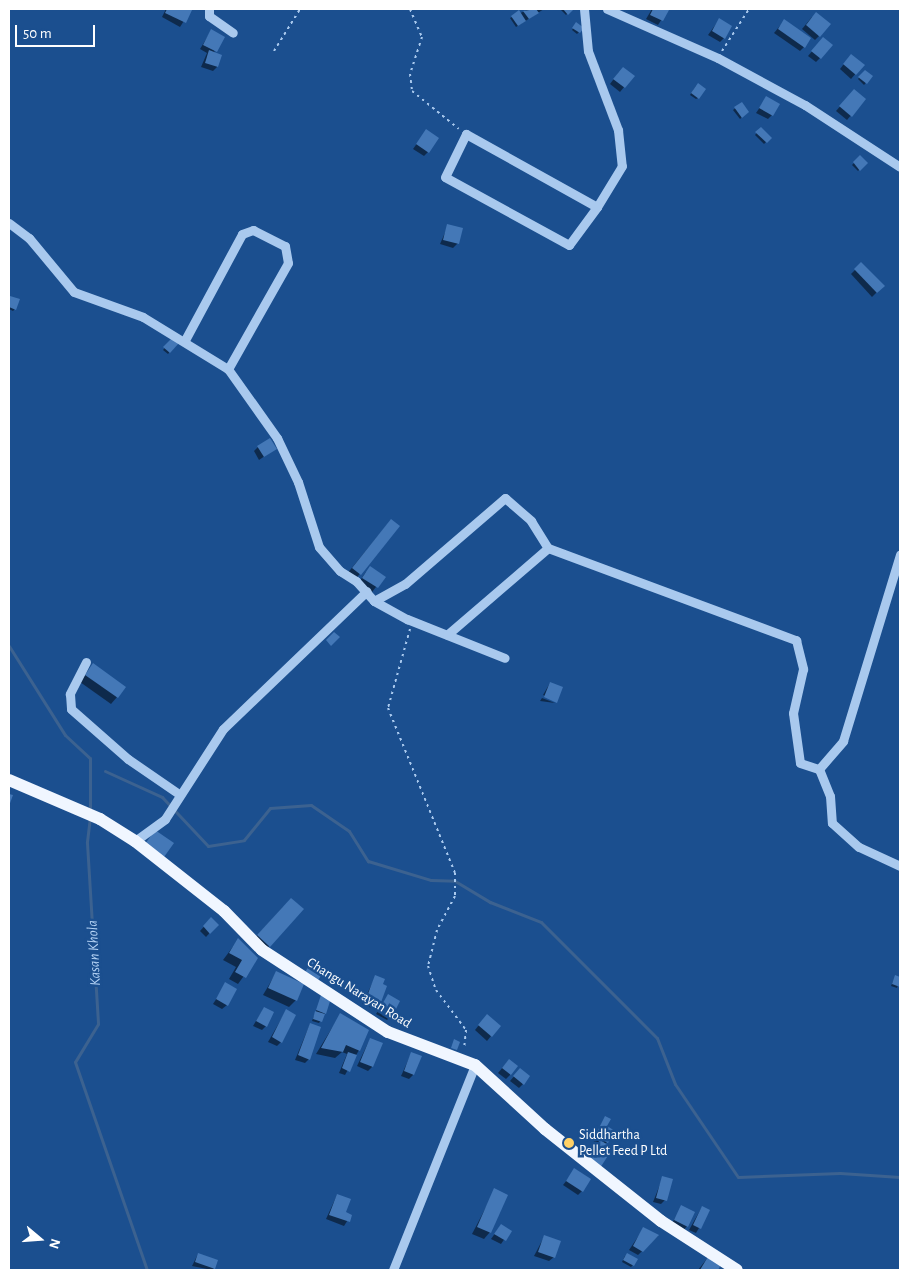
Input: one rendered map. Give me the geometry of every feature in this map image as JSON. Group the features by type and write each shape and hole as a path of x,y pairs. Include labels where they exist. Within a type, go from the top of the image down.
{"main road":[{"name":"Changu Narayan Road","path":"9,780 100,819 135,841 224,911 262,950 388,1032 434,1053 462,1058 474,1065 660,1222 737,1270"}],"street":[{"path":"209,9 209,16 233,33"},
{"path":"584,9 588,51 618,130 622,166 596,207 569,245 445,177 466,134 596,207"},
{"path":"607,9 718,58 805,105 900,167"},
{"path":"9,223 29,238 74,292 143,317 185,340 228,369 277,438 298,482 319,547 340,571 367,591 374,601 412,622 505,658"},
{"path":"185,340 242,234 253,230 285,246 288,263 228,369"},
{"path":"374,601 405,584 505,498 531,521 548,548 796,640 803,669 793,714 795,750 800,764 819,769"},
{"path":"447,635 548,548"},
{"path":"819,769 843,741 900,555"},
{"path":"135,841 165,818 223,729 367,591"},
{"path":"86,662 70,694 71,709 128,759 179,794"},
{"path":"819,769 830,796 832,823 859,847 900,866"},
{"path":"392,1270 474,1065"}],"path":[{"path":"274,51 300,9"},
{"path":"410,9 422,37 410,74 412,91 466,134"},
{"path":"718,58 750,9"},
{"path":"412,622 388,708 455,873 455,896 437,930 428,966 436,990 466,1030 462,1058"}],"building":[{"path":"167,9 192,10 186,23 165,13"},
{"path":"536,9 539,13 529,19 523,11"},
{"path":"563,9 574,9 568,15"},
{"path":"653,9 669,10 663,21 650,15"},
{"path":"519,10 526,21 518,26 511,16"},
{"path":"816,12 831,24 820,37 806,25"},
{"path":"719,18 732,26 725,39 712,31"},
{"path":"784,19 811,38 805,48 778,29"},
{"path":"576,22 584,28 580,33 572,28"},
{"path":"211,29 225,37 217,52 203,45"},
{"path":"823,37 833,45 821,59 811,51"},
{"path":"209,50 222,55 218,67 205,63"},
{"path":"851,54 865,65 856,75 843,64"},
{"path":"623,67 635,76 625,88 613,79"},
{"path":"865,70 873,76 867,84 858,77"},
{"path":"698,83 706,89 699,99 691,93"},
{"path":"854,89 866,99 852,117 839,106"},
{"path":"766,96 780,104 773,116 759,108"},
{"path":"742,102 749,112 742,118 734,107"},
{"path":"761,127 772,138 767,143 755,132"},
{"path":"426,129 439,138 429,153 416,144"},
{"path":"860,155 868,163 860,171 853,162"},
{"path":"447,224 463,228 459,244 443,240"},
{"path":"861,262 885,286 877,293 854,269"},
{"path":"10,296 20,299 16,310 9,307"},
{"path":"173,337 179,343 170,353 163,347"},
{"path":"270,438 277,449 264,457 257,446"},
{"path":"391,519 400,526 361,575 352,568"},
{"path":"370,566 386,577 378,588 362,578"},
{"path":"334,632 340,637 331,646 326,640"},
{"path":"93,663 126,687 118,698 85,675"},
{"path":"550,682 563,687 557,703 544,697"},
{"path":"9,794 13,795 9,806"},
{"path":"155,830 174,843 164,857 145,844"},
{"path":"291,898 304,909 270,947 257,935"},
{"path":"211,917 219,925 210,934 203,926"},
{"path":"238,938 258,958 246,978 235,972 242,960 229,953"},
{"path":"312,961 325,969 317,982 304,974"},
{"path":"276,971 304,984 297,1001 268,988"},
{"path":"375,975 385,979 383,984 387,986 380,1005 366,999"},
{"path":"895,975 900,977 900,987 892,984"},
{"path":"225,982 237,989 228,1006 216,999"},
{"path":"388,994 400,1001 392,1017 379,1010"},
{"path":"321,995 331,998 326,1014 316,1010"},
{"path":"264,1007 274,1012 267,1027 256,1021"},
{"path":"286,1009 296,1015 282,1043 272,1037"},
{"path":"315,1011 325,1014 322,1022 313,1019"},
{"path":"340,1013 369,1030 360,1051 346,1045 343,1052 321,1048"},
{"path":"487,1014 501,1026 492,1037 478,1025"},
{"path":"310,1023 321,1027 310,1060 298,1055"},
{"path":"370,1038 383,1043 373,1067 360,1062"},
{"path":"454,1039 460,1042 457,1050 451,1048"},
{"path":"348,1052 357,1055 350,1072 342,1068"},
{"path":"411,1052 422,1056 414,1075 404,1071"},
{"path":"509,1059 518,1066 511,1075 502,1068"},
{"path":"520,1068 530,1076 524,1085 513,1076"},
{"path":"605,1116 611,1119 607,1126 615,1131 608,1143 595,1136"},
{"path":"600,1140 613,1148 600,1168 587,1160"},
{"path":"574,1168 591,1179 583,1192 566,1181"},
{"path":"662,1176 673,1179 667,1201 656,1198"},
{"path":"494,1188 508,1195 491,1233 477,1227"},
{"path":"337,1194 351,1199 346,1212 352,1215 350,1222 329,1215"},
{"path":"681,1205 695,1212 688,1227 674,1220"},
{"path":"702,1206 710,1210 701,1229 693,1225"},
{"path":"501,1224 512,1231 506,1241 494,1234"},
{"path":"643,1227 659,1235 643,1252 633,1246"},
{"path":"544,1235 561,1241 555,1258 538,1252"},
{"path":"198,1253 218,1260 215,1269 195,1262"},
{"path":"627,1253 638,1259 634,1266 623,1260"},
{"path":"709,1255 722,1263 718,1270 700,1270"}],"waterway":[{"name":"Kasan Khola","path":"9,646 65,735 90,758 90,811"},
{"path":"105,771 162,797 208,846 244,840 270,808 311,805 349,831 368,861 431,880 455,881 490,902 541,922 657,1038 675,1084 738,1177 840,1173 900,1177"},
{"name":"Kasan Khola","path":"90,817 87,843 98,1024 75,1062 147,1270"}],"place":[{"name":"Siddhartha Pellet Feed P Ltd","path":"569,1143"}]}
